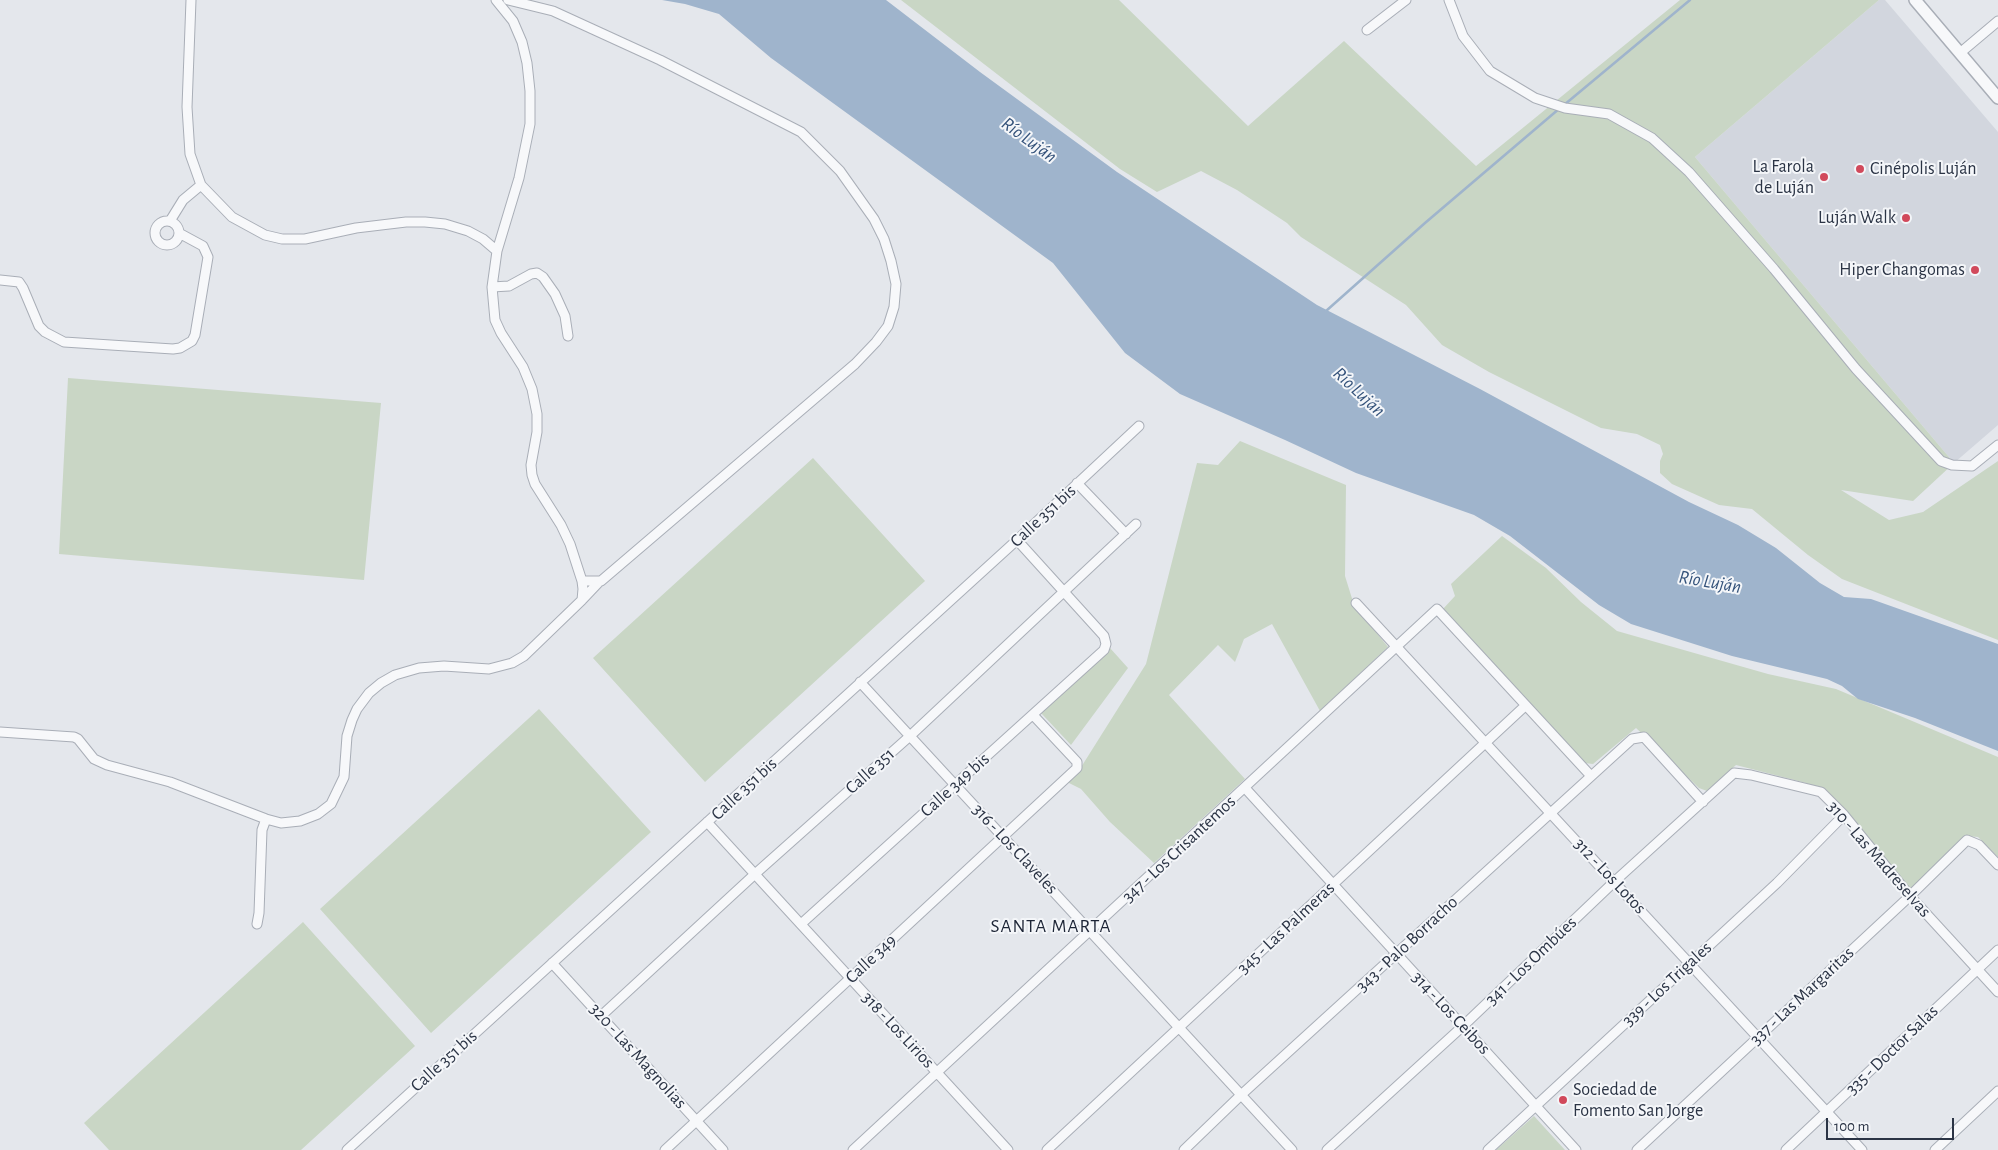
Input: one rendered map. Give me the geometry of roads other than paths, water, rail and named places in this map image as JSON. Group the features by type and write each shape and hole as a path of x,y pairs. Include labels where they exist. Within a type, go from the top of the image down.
{"street":[{"path":"191,0 188,132 190,154 201,185 232,217 265,235 282,240 305,239 356,228 406,222 445,224 468,231 483,239 497,252"},
{"path":"496,0 513,21 522,42 527,62 530,91 530,124 511,211 497,252 492,287 495,320 501,333 523,366 532,389 537,414 532,475 535,484 561,525 570,544 582,581 582,600"},
{"path":"0,732 74,737 78,739 94,759 107,765 170,782 281,823 300,821 318,814 331,804 338,793 344,777 348,736 352,720 357,709 369,693 395,675 419,668 444,666 489,668 512,663 524,656 600,581 855,364 888,326 894,308 896,284 892,261 884,239 874,219 840,171 801,132 660,60 553,11 508,0"},
{"path":"1367,30 1406,0"},
{"path":"1449,0 1463,36 1490,71 1534,98 1562,107 1609,114 1652,138 1689,172 1774,269 1856,369 1941,461 1952,465 1972,466 1998,445"},
{"path":"1915,0 1998,98"},
{"path":"1960,52 1998,21"},
{"path":"170,221 184,200 201,185"},
{"path":"170,221 177,225 179,233 177,240 170,245 159,242 155,235 156,227 162,222 170,221"},
{"path":"0,280 19,282 39,326 45,332 64,342 180,348 192,341 195,334 208,257 203,246 179,233"},
{"path":"492,287 509,286 531,274 537,273 543,277 555,294 564,316 568,336"},
{"name":"Calle 351 bis","path":"347,1150 1017,540 1139,426"},
{"path":"1078,483 1126,534"},
{"name":"Calle 351","path":"601,1016 755,874 910,736 1136,524"},
{"path":"1017,540 1063,592"},
{"path":"582,581 600,581"},
{"name":"Calle 349 bis","path":"801,924 1104,650 1106,644 1104,636 1063,592"},
{"name":"312 - Los Lotos","path":"1356,603 1862,1150"},
{"name":"347 - Los Crisantemos","path":"853,1150 1436,609 1525,706"},
{"name":"316 - Los Claveles","path":"860,682 1292,1150"},
{"path":"1525,706 1591,776"},
{"name":"345 - Las Palmeras","path":"1046,1150 1525,706"},
{"name":"Calle 349","path":"665,1150 1077,768 1077,762 1033,715"},
{"name":"343 - Palo Borracho","path":"1184,1150 1632,739 1644,737 1703,802"},
{"name":"341 - Los Ombúes","path":"1327,1150 1463,1026 1615,881 1734,773"},
{"name":"310 - Las Madreselvas","path":"1734,773 1751,774 1821,792 1844,815 1910,896 1998,992"},
{"name":"314 - Los Ceibos","path":"1245,788 1332,885 1537,1105 1576,1150"},
{"name":"339 - Los Trigales","path":"1488,1150 1777,883 1844,815"},
{"path":"257,924 262,830 266,819"},
{"name":"318 - Los Lirios","path":"707,822 1008,1150"},
{"name":"337 - Las Margaritas","path":"1637,1150 1910,896 1967,840 1980,845 1998,865"},
{"name":"335 - Doctor Salas","path":"1786,1150 1998,950"},
{"name":"320 - Las Magnolias","path":"552,963 723,1150"},
{"path":"1935,1150 1998,1091"}],"water":[{"name":"Río Luján","path":"662,0 886,0 980,72 1117,172 1317,305 1480,389 1689,502 1738,525 1776,548 1820,583 1844,597 1871,599 1998,644 1998,751 1915,718 1858,699 1842,686 1827,679 1732,656 1631,624 1599,605 1510,536 1474,515 1356,473 1180,394 1125,353 1053,263 771,58 719,14 685,4"}],"waterway":[{"path":"1564,105 1690,0"},
{"path":"1326,311 1425,223 1560,108"}],"place":[{"name":"Cinépolis Luján","path":"1860,169"},
{"name":"La Farola de Luján","path":"1824,177"},
{"name":"Luján Walk","path":"1906,218"},
{"name":"Hiper Changomas","path":"1975,270"},
{"name":"Sociedad de Fomento San Jorge","path":"1563,1100"}],"district":[{"name":"SANTA MARTA","path":"1051,926"}]}
